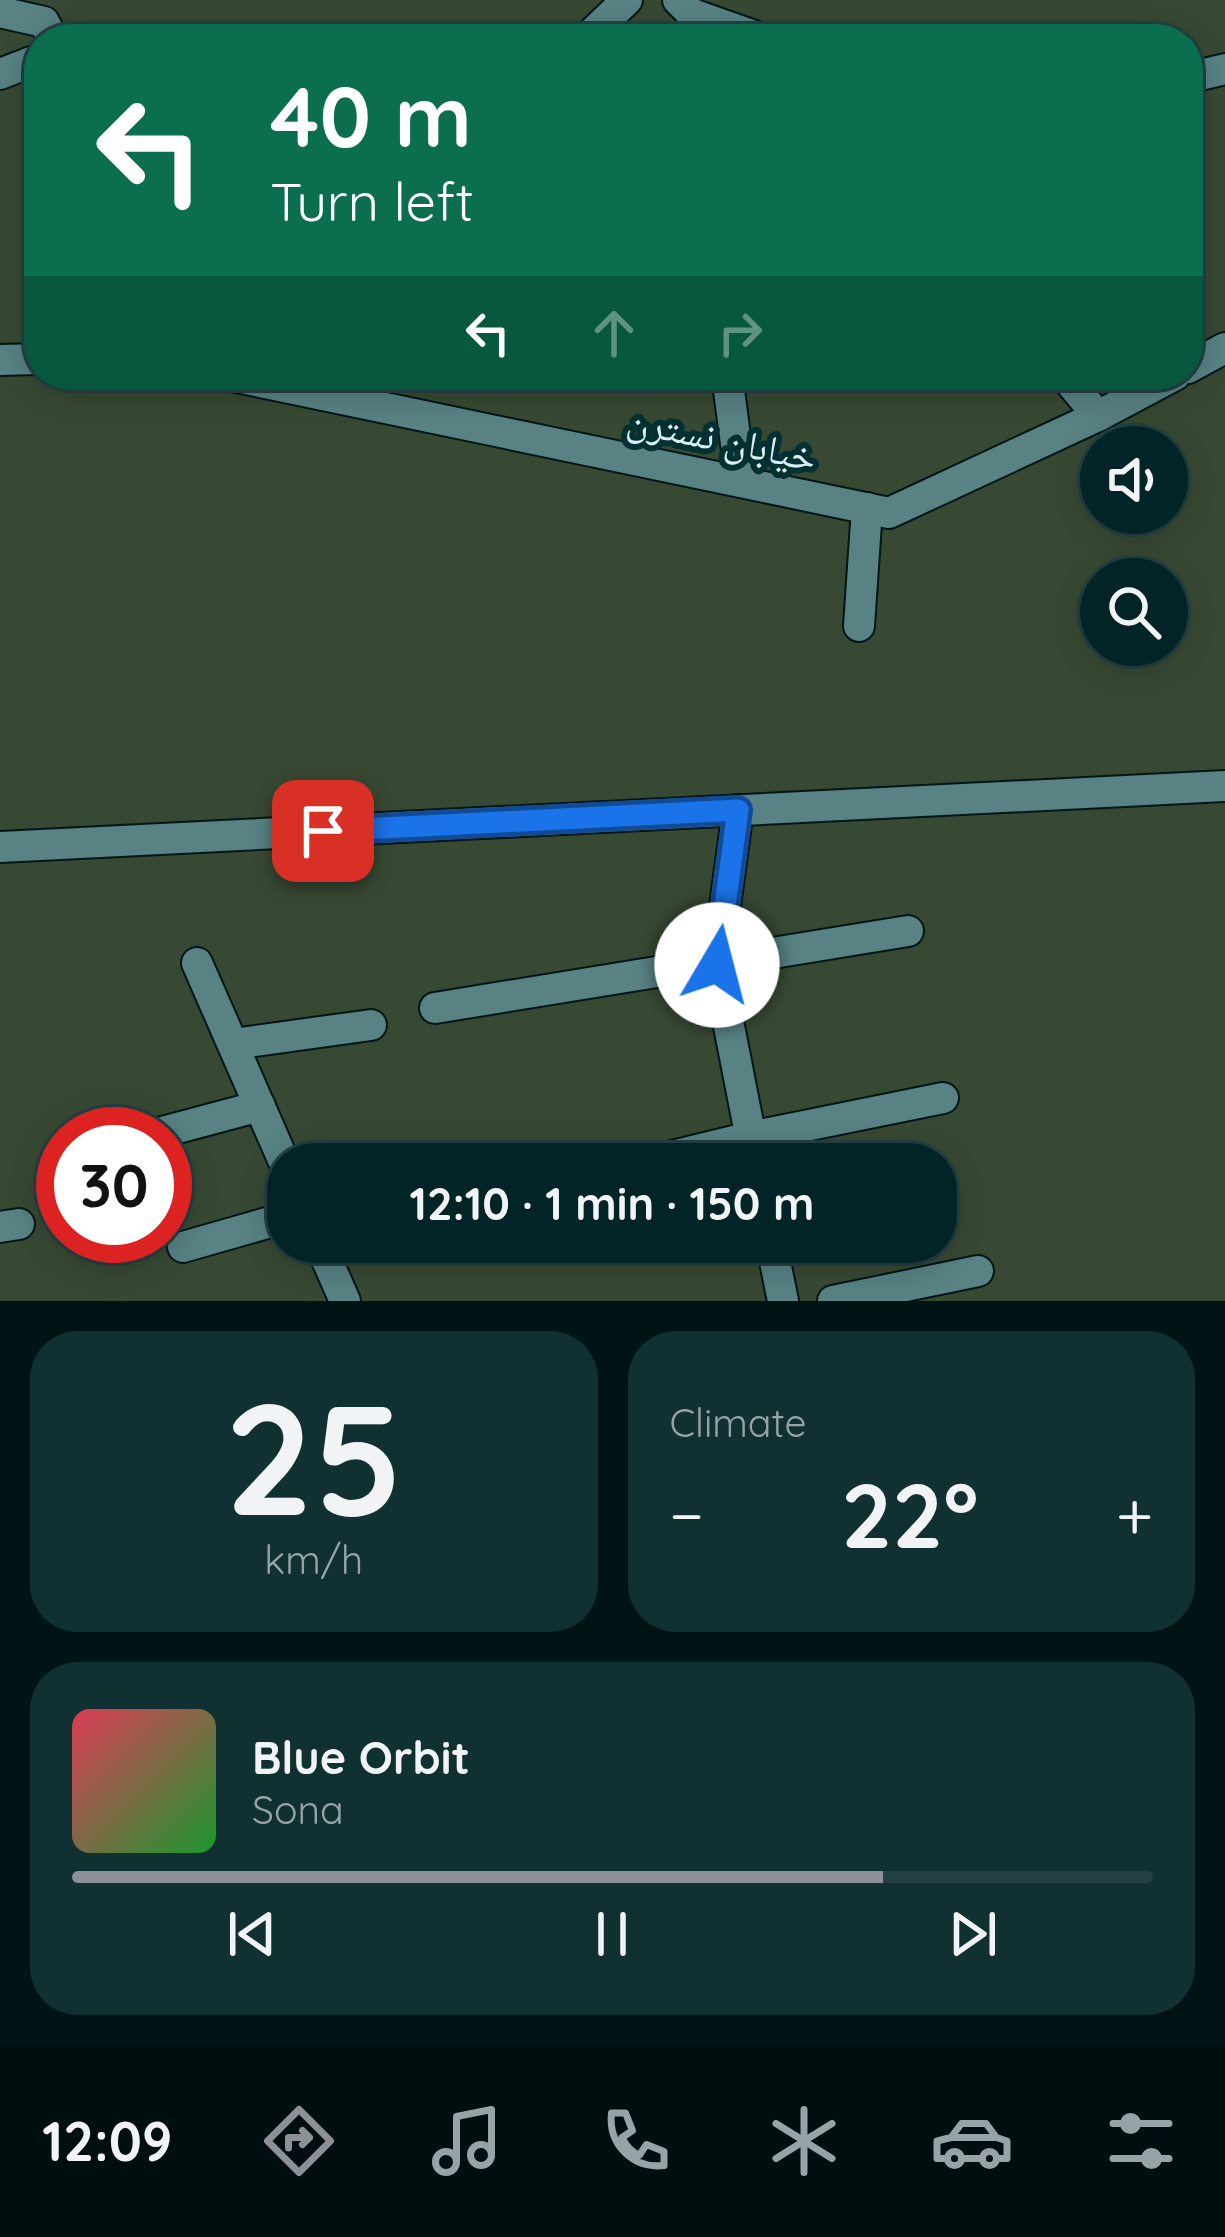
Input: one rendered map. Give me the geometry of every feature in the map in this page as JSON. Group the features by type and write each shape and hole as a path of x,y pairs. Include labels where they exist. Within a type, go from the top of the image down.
{"street":[{"path":"602,24 627,0"},
{"path":"678,0 692,14 723,12"},
{"path":"0,12 45,24"},
{"name":"خیابان نسترن","path":"299,390 890,513 1147,390"},
{"path":"729,390 741,482"},
{"path":"1076,390 1098,416"},
{"path":"860,626 868,508"},
{"path":"0,847 1225,786"},
{"path":"738,810 717,965 752,1143"},
{"path":"435,1008 908,931"},
{"path":"197,963 276,1143"},
{"path":"232,1044 371,1025"},
{"path":"779,1143 943,1098"},
{"path":"192,1124 260,1106"},
{"path":"192,1244 267,1223"},
{"path":"328,1263 345,1301"},
{"path":"775,1263 783,1301"},
{"path":"833,1301 978,1271"}],"green space":[{"path":"0,0 1225,0 1225,1301 0,1301"}],"route":[{"path":"323,831 738,810 717,965"}]}
